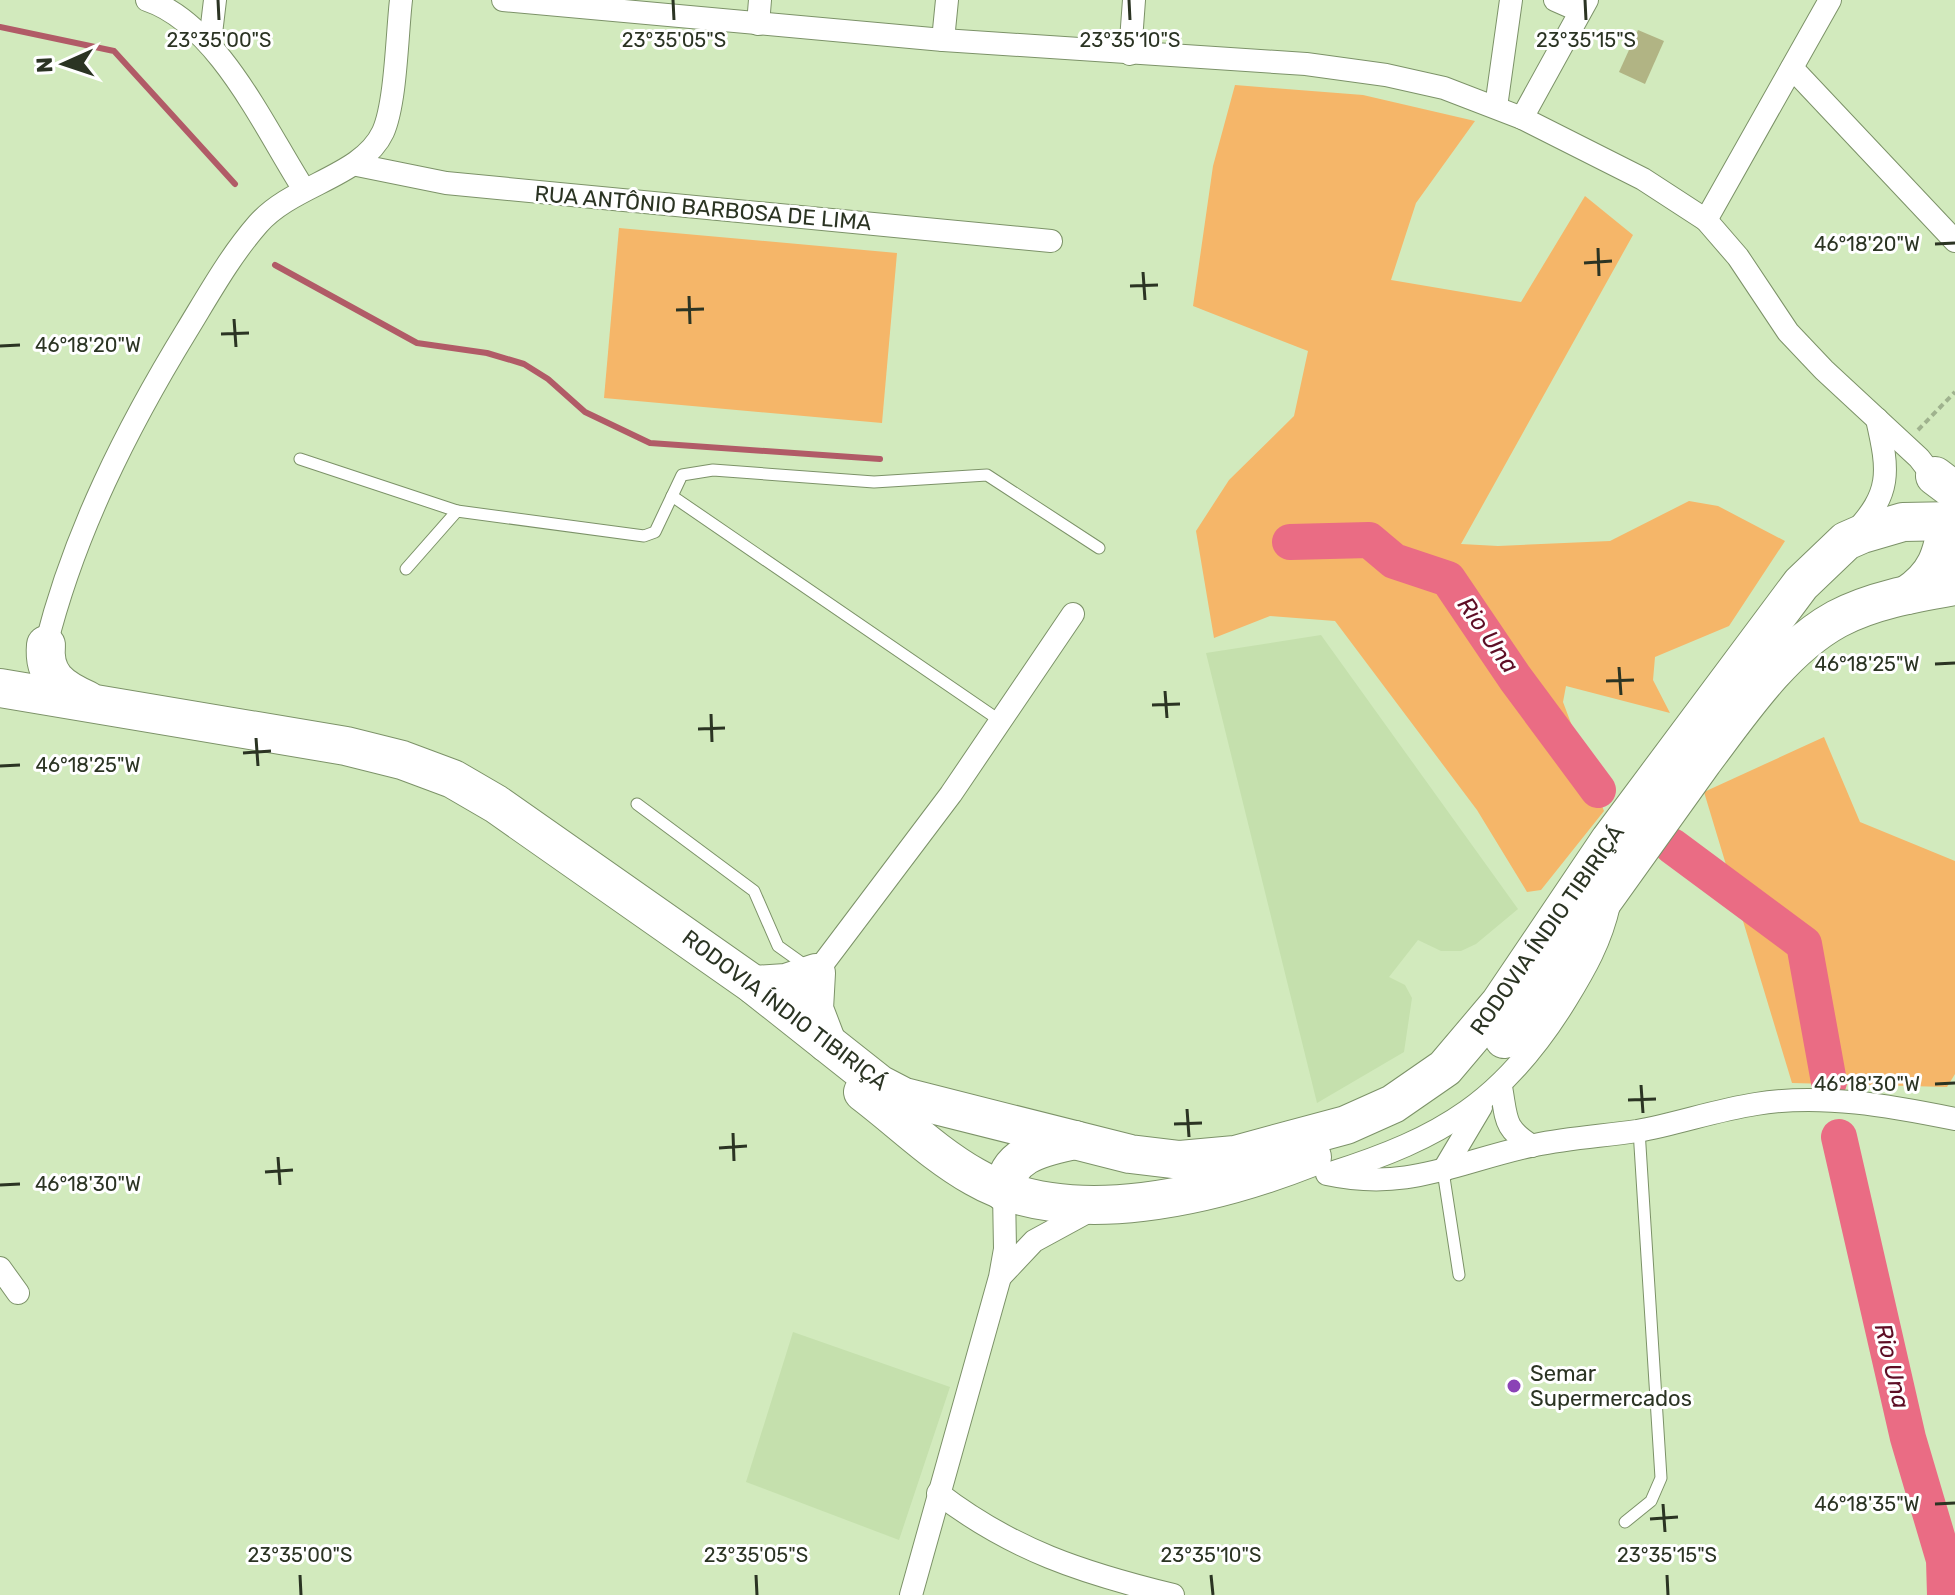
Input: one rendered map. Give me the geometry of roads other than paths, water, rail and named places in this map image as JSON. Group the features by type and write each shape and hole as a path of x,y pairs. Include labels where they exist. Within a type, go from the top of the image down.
{"highway":[{"path":"1907,595 1930,578 1937,567 1948,502"},
{"name":"RODOVIA ÍNDIO TIBIRIÇÁ","path":"0,688 346,746 402,760 453,779 586,864 754,985 879,1084 904,1097 1130,1154 1180,1160 1235,1155 1346,1125 1393,1104 1426,1083 1458,1054 1500,1003 1610,840 1801,584 1846,541 1903,522 1948,502"},
{"name":"RODOVIA ÍNDIO TIBIRIÇÁ","path":"0,712 364,768 413,783 463,804 538,854 741,1001 973,1177 1004,1192 1037,1202 1103,1204 1194,1194 1247,1182 1388,1128 1448,1097 1496,1050 1734,719 1803,644 1836,620 1907,595 1955,586"},
{"path":"0,677 28,665 46,645"},
{"path":"46,645 47,670 62,687 85,699 128,710"},
{"path":"754,985 786,983 816,973 814,1009 827,1043"},
{"path":"1004,1192 1004,1180 1024,1156 1078,1139"}],"street":[{"path":"147,0 176,15 210,42 303,188"},
{"path":"210,42 215,0"},
{"path":"46,645 74,556 98,497 157,379 226,265 259,222 303,188 357,165 384,131 401,0"},
{"path":"503,0 583,4 758,24 943,40 1306,64 1373,73 1444,88 1522,118 1643,179 1706,220 1738,257 1788,332 1904,444 1948,502"},
{"path":"758,24 760,0"},
{"path":"943,40 947,0"},
{"path":"1130,54 1134,0"},
{"path":"1496,107 1511,0"},
{"path":"1522,118 1584,6 1555,0"},
{"path":"1706,220 1830,0"},
{"path":"1792,68 1955,241"},
{"name":"RUA ANTÔNIO BARBOSA DE LIMA","path":"357,165 446,183 1051,241"},
{"path":"1846,541 1875,508 1884,492 1886,466 1877,419"},
{"path":"816,973 1002,722 1073,614"},
{"path":"1443,1171 1493,1093 1551,1024 1588,963 1602,934 1612,889"},
{"path":"1493,1093 1514,1135 1532,1146"},
{"path":"1247,1182 1286,1182 1327,1174 1381,1157 1429,1136 1493,1093"},
{"path":"1327,1174 1362,1182 1391,1181 1443,1171 1532,1146 1639,1130 1757,1104 1801,1100 1862,1104 1955,1119"},
{"path":"911,1595 1000,1277 1005,1249 1004,1192"},
{"path":"1000,1277 1034,1241 1103,1204"},
{"path":"0,1268 18,1293"},
{"path":"938,1493 996,1535 1060,1564 1173,1595"}],"lane":[{"path":"300,459 457,511 644,536 655,532 682,475 713,470 874,482 987,475 1099,548"},
{"path":"672,496 1002,722"},
{"path":"406,569 457,511"},
{"path":"637,804 754,891 778,946 816,973"},
{"path":"1625,1522 1651,1501 1661,1478 1639,1130"},
{"path":"1443,1171 1459,1275"}],"waterway":[{"path":"0,27 114,51 235,184"},
{"path":"275,265 417,343 487,353 524,364 548,379 585,412 650,443 880,459"},
{"name":"Rio Una","path":"1290,542 1369,540 1394,561 1448,579 1515,678 1598,790"},
{"name":"Rio Una","path":"1672,846 1804,944 1829,1082"},
{"name":"Rio Una","path":"1839,1137 1908,1438 1944,1560 1945,1595"}],"place":[{"name":"Semar Supermercados","path":"1514,1386"}]}
